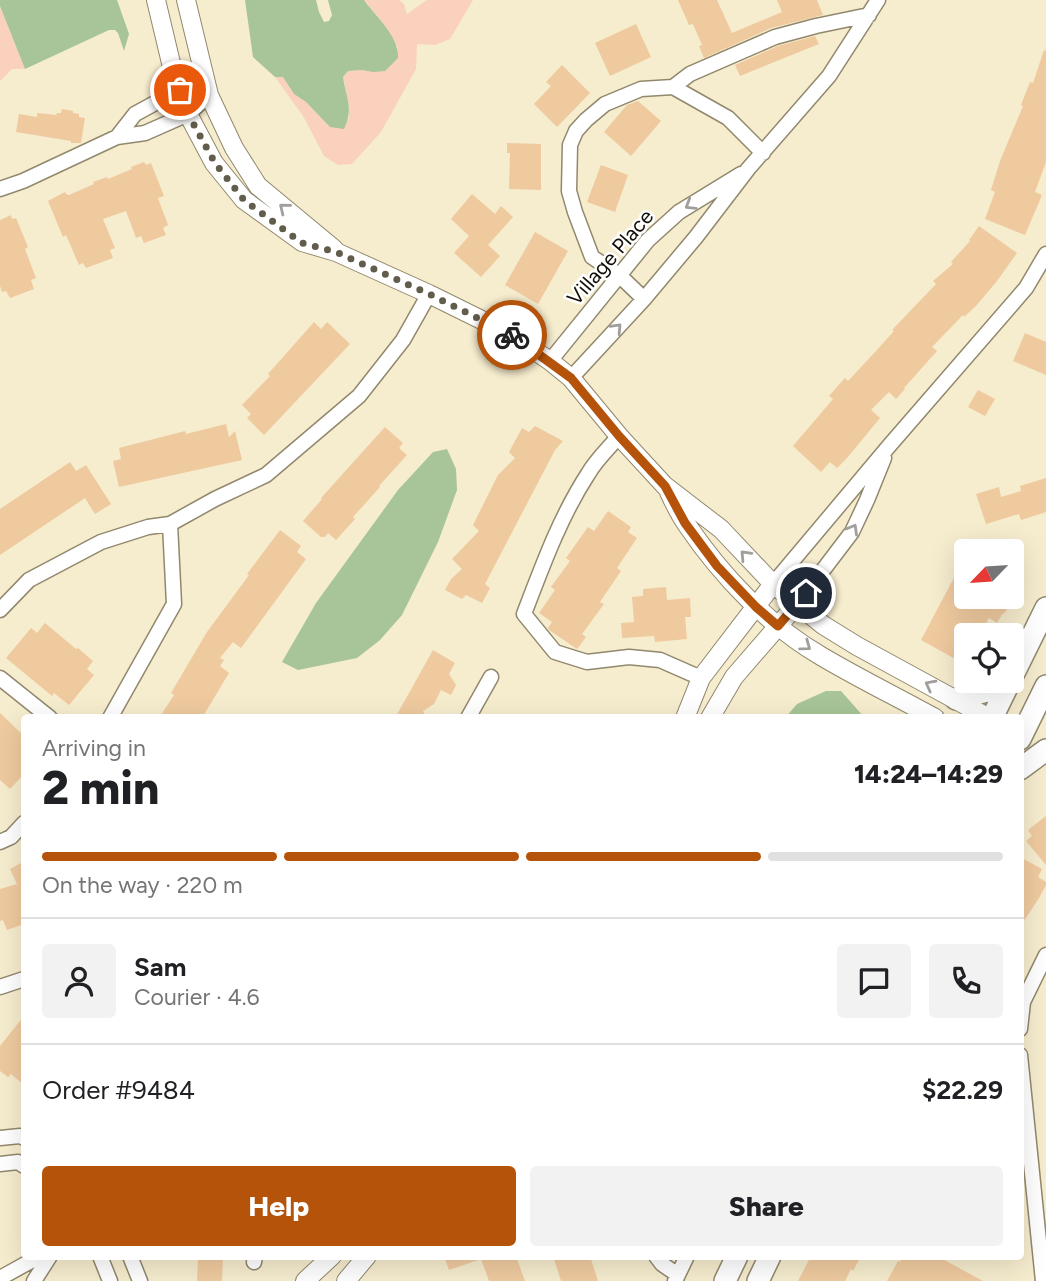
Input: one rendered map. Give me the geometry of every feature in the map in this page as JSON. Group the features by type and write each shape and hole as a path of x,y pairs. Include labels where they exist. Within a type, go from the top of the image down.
{"main road":[{"path":"1024,651 1046,608"},
{"path":"1024,733 1046,686"},
{"path":"956,699 979,693"},
{"path":"993,714 1003,693"},
{"path":"1024,766 1046,750"},
{"path":"725,1281 735,1260"},
{"path":"758,1281 768,1260"}],"street":[{"path":"156,0 171,63 188,114 215,163 244,200 302,243 336,252 429,294 510,334 550,361 571,378 665,486 721,529 773,584 824,625 857,646 984,714"},
{"path":"186,0 209,95 234,148 258,186 336,252"},
{"name":"Village Place","path":"571,378 644,299 748,169 829,76 878,0"},
{"path":"673,87 690,74 775,37 869,15"},
{"path":"644,299 619,275 592,257 569,191 570,145 576,131 605,104 641,89 673,87 728,118 763,153"},
{"path":"117,137 135,114 180,90 209,95"},
{"path":"0,189 117,137 145,132 188,114 209,95"},
{"name":"Village Place","path":"550,361 648,240 679,212 748,169"},
{"path":"687,714 701,678 773,584 888,446 1026,288 1046,254"},
{"path":"0,610 29,580 101,542 148,527 170,524 266,475 359,396 403,340 429,294"},
{"path":"619,436 589,472 572,502 524,614 555,652 587,662 629,657 660,660 701,678"},
{"path":"712,714 734,677 798,603 852,532 888,446"},
{"path":"665,486 685,523 701,545 756,607 818,655 928,714"},
{"path":"112,714 174,604 170,524"},
{"path":"470,714 491,677"},
{"path":"0,678 45,714"},
{"path":"1024,741 1046,743"},
{"path":"0,842 11,837 21,826"},
{"path":"1024,1000 1046,955"},
{"path":"0,987 21,980"},
{"path":"1024,1109 1041,1229 1043,1281"},
{"path":"0,1138 21,1136"},
{"path":"0,1164 21,1164"},
{"path":"0,1280 33,1260"},
{"path":"34,1281 47,1260"},
{"path":"102,1260 110,1281"},
{"path":"132,1260 140,1281"},
{"path":"304,1281 328,1260"},
{"path":"346,1281 364,1260"},
{"path":"659,1260 677,1278 685,1260"}],"shaded area":[{"path":"0,0 117,0 129,34 124,51 118,33 109,30 25,69"},
{"path":"245,0 316,0 324,22 329,21 332,15 328,0 364,0 391,34 398,58 385,71 348,71 343,77 348,103 347,122 344,129 330,127 306,102 294,94 283,77 275,77 253,57"},
{"path":"364,0 399,0 404,4 407,14 427,0 473,0 450,39 435,45 417,44 416,69 381,132 352,164 338,165 324,156 303,116 275,77 283,77 294,94 306,102 330,127 349,119 343,77 348,71 373,72 398,48"},
{"path":"0,6 25,69 12,69 0,81"},
{"path":"447,449 456,469 457,490 438,542 402,615 380,640 357,658 298,670 282,662 316,603 398,490 433,452"},
{"path":"826,691 841,691 861,714 789,714 797,704"}],"building":[{"path":"678,0 717,0 732,33 782,12 777,0 817,0 823,15 771,28 704,58 693,24 689,25"},
{"path":"636,24 651,57 610,76 595,43"},
{"path":"815,36 819,44 740,76 735,65 778,46"},
{"path":"1044,50 1046,162 1035,192 1042,195 1025,235 985,219 995,192 991,190 1000,161"},
{"path":"562,65 590,93 557,127 534,104 551,86 546,82"},
{"path":"638,101 661,121 631,156 604,132 627,105"},
{"path":"62,109 73,111 79,114 79,117 85,118 81,143 16,132 19,114 37,117 37,113 56,115 61,113"},
{"path":"507,143 541,144 541,190 509,189 510,153 507,153"},
{"path":"144,162 146,165 151,163 164,196 158,198 168,225 163,228 166,235 144,243 141,236 136,238 126,211 103,219 115,248 110,250 113,258 86,268 83,263 79,265 66,235 63,237 48,201 65,192 69,195 94,184 93,182 107,177 108,179"},
{"path":"601,165 628,175 615,212 587,202"},
{"path":"472,194 495,214 501,206 513,217 488,245 500,256 481,277 454,253 469,236 451,219"},
{"path":"11,215 12,219 16,218 28,247 25,249 36,278 31,280 34,289 10,298 6,291 2,292 0,286 0,220"},
{"path":"979,226 1017,253 976,306 964,317 963,315 932,347 937,351 896,399 889,392 871,410 880,418 847,458 837,468 830,462 821,472 793,446 833,399 829,396 845,378 848,381 936,284 933,281 953,264 951,262 970,241"},
{"path":"535,232 568,251 538,304 505,285"},
{"path":"314,322 321,329 327,322 350,344 264,435 247,418 251,414 242,405 270,376 268,374"},
{"path":"1025,333 1046,342 1046,375 1013,361"},
{"path":"978,390 995,399 985,416 968,407"},
{"path":"226,424 229,437 235,431 242,460 119,487 113,461 121,459 119,448 185,431 186,434"},
{"path":"535,426 563,441 555,450 485,584 490,588 482,603 466,595 462,599 445,590 451,579 462,569 452,559 479,531 473,525 498,475 515,458 509,452 522,428 529,432"},
{"path":"385,427 403,443 399,448 407,455 336,540 328,533 321,537 303,521"},
{"path":"70,462 76,471 86,465 111,504 95,514 85,498 0,555 0,509"},
{"path":"1046,478 1046,512 1021,520 1019,514 986,524 976,494 999,487 1001,497 1021,491 1020,486"},
{"path":"608,511 631,527 628,532 637,538 617,568 621,571 600,602 604,604 582,634 586,637 577,649 549,630 552,622 539,613 555,590 551,587 570,561 566,558 588,527 594,531"},
{"path":"280,530 301,546 297,552 306,559 241,648 233,642 220,658 224,660 220,666 229,673 204,714 162,714 207,632 249,575 247,574"},
{"path":"954,578 954,609 1007,609 997,623 989,618 986,623 954,623 954,658 921,640"},
{"path":"666,587 667,600 690,598 691,617 685,617 687,639 655,642 654,636 622,638 621,623 634,622 632,597 643,596 643,589"},
{"path":"45,623 93,661 87,669 94,675 69,705 54,693 52,696 6,658 31,628 37,633"},
{"path":"433,650 455,663 449,674 456,685 451,695 441,690 434,704 423,711 425,714 397,714"},
{"path":"0,713 21,733 21,777 10,789 0,780"},
{"path":"1046,816 1046,865 1026,841 1032,836 1028,830"},
{"path":"1024,859 1042,869 1038,877 1046,882 1046,885 1024,921"},
{"path":"21,863 21,925 7,930 3,920 0,921 0,889 17,884 10,869"},
{"path":"21,1020 21,1082 11,1074 8,1077 0,1071 0,1046"},
{"path":"198,1260 223,1260 222,1281 197,1281"},
{"path":"445,1260 478,1260 449,1270"},
{"path":"481,1260 517,1260 525,1281 489,1281"},
{"path":"554,1260 591,1260 598,1281 561,1281"},
{"path":"809,1260 859,1260 845,1281 798,1281"},
{"path":"944,1260 983,1281 887,1281 898,1261"}],"way so far":[{"path":"180,90 188,114 215,163 244,200 302,243 336,252 512,335"}],"route":[{"path":"512,335 571,378 665,486 685,523 701,545 756,607 778,626 806,593"}]}
